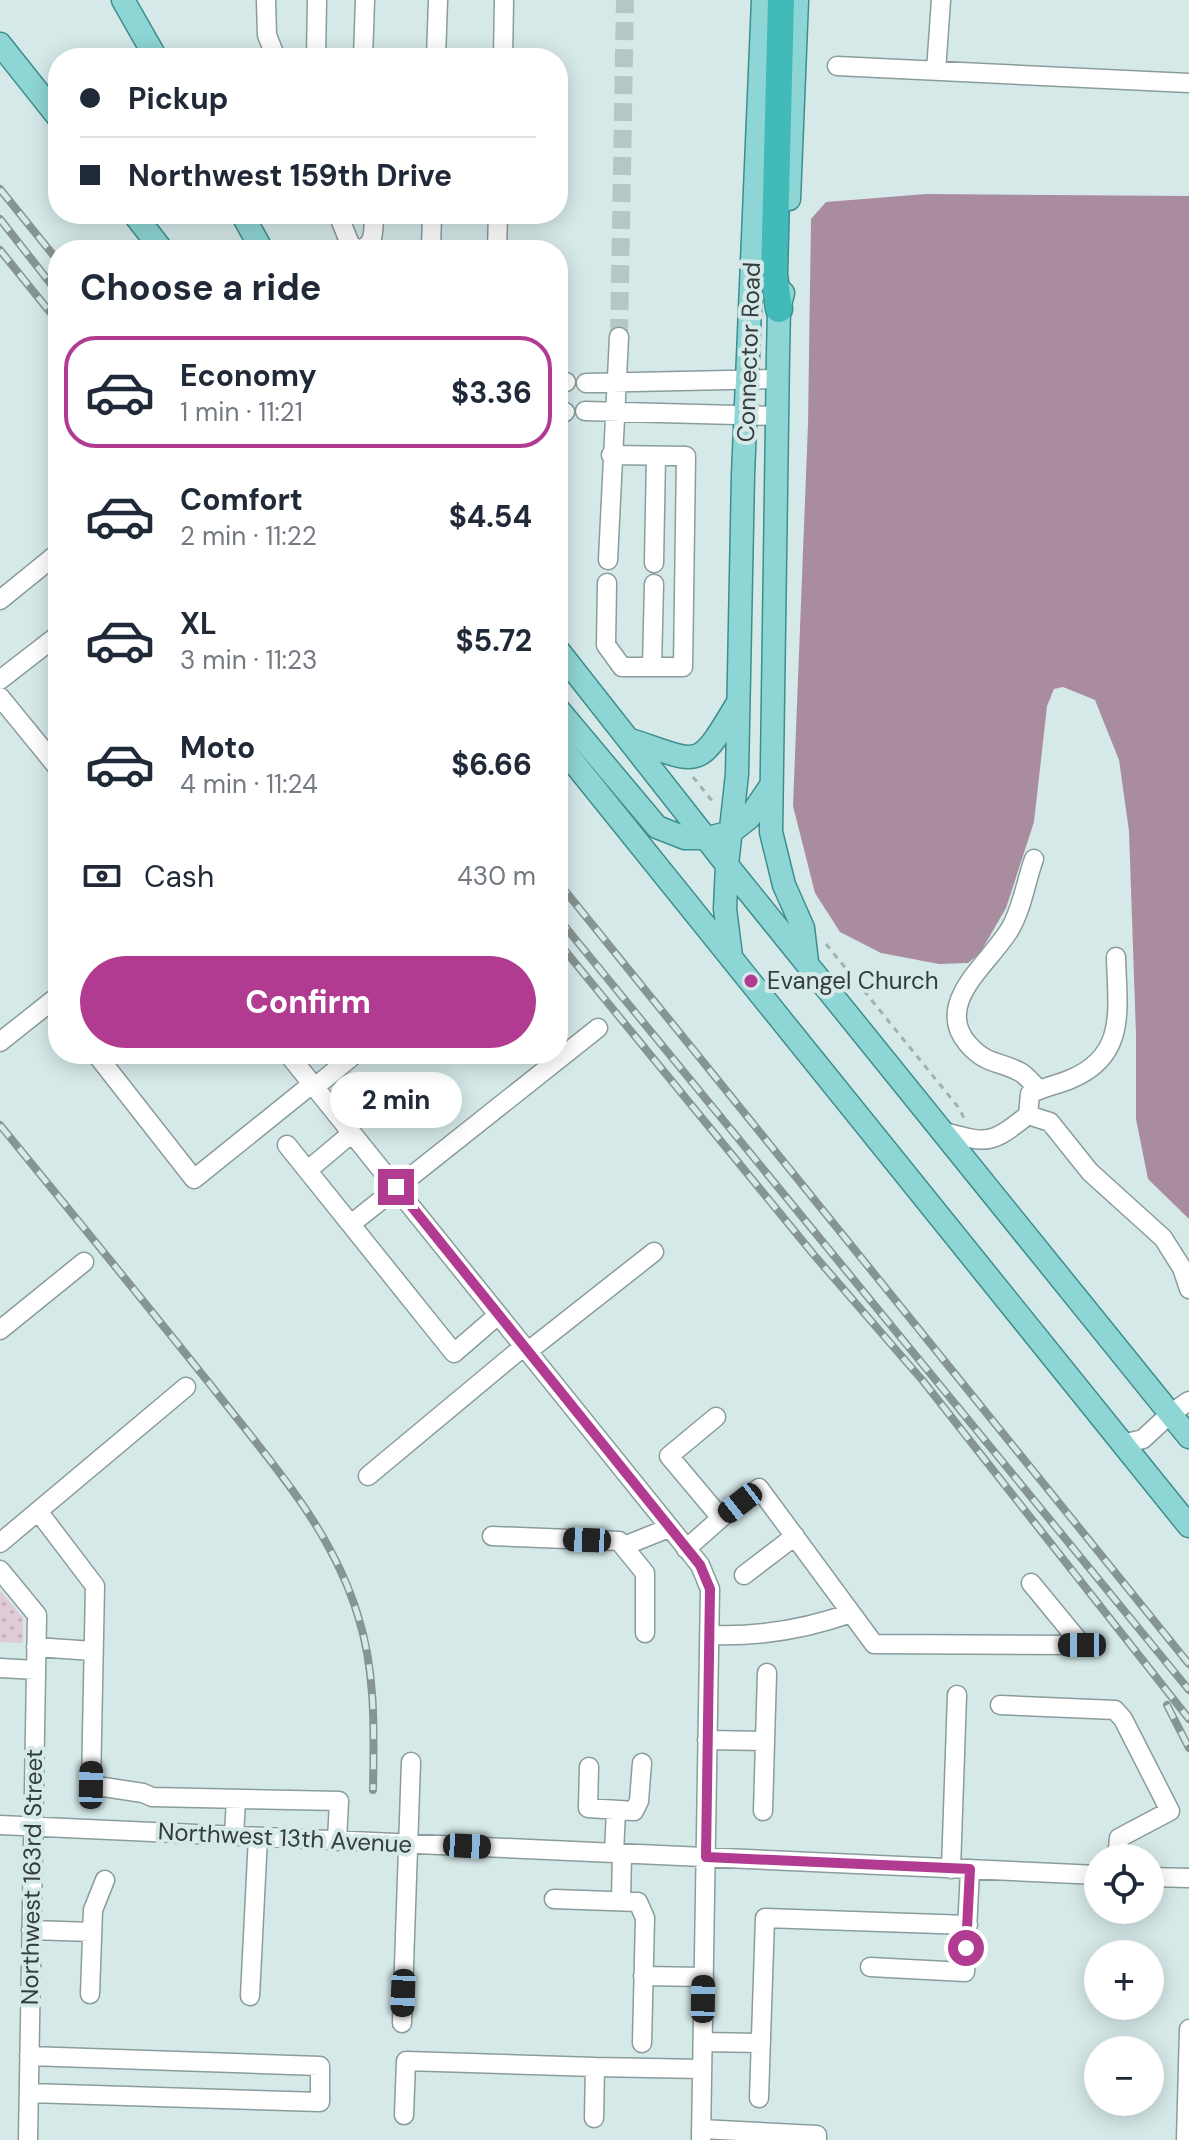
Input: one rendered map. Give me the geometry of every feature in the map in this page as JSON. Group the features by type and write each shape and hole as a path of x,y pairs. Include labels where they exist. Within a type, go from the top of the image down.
{"highway":[{"path":"779,309 774,275 781,0"}],"main road":[{"path":"123,0 150,48"},
{"name":"Connector Road","path":"731,957 725,909 737,774 746,415 763,0"},
{"name":"Connector Road","path":"797,0 785,288 779,309 770,787 771,832 784,885 803,928 807,962"},
{"path":"0,44 48,104"},
{"path":"142,224 154,240"},
{"path":"568,663 727,865 1189,1437"},
{"path":"628,739 673,756 696,757 715,743 738,703"},
{"path":"568,721 657,827 685,838 708,838 731,832 749,818 770,787"},
{"path":"568,755 1189,1526"}],"street":[{"path":"266,0 267,35 272,48"},
{"path":"316,48 317,0"},
{"path":"363,48 365,0"},
{"path":"436,48 438,0"},
{"path":"503,48 504,0"},
{"path":"936,71 941,0"},
{"path":"837,66 1189,83"},
{"path":"608,560 619,337"},
{"path":"586,383 777,379"},
{"path":"585,411 777,416"},
{"path":"607,583 606,645 622,667 683,667 686,456 611,455"},
{"path":"654,563 656,456"},
{"path":"0,600 48,561"},
{"path":"652,667 654,584"},
{"path":"0,680 48,643"},
{"path":"0,697 48,756"},
{"path":"1034,859 1011,928 967,986 958,1004 955,1023 967,1043 988,1062 1021,1072 1038,1089"},
{"path":"1034,1117 1030,1094 1072,1079 1090,1067 1114,1040 1116,957"},
{"path":"0,1042 48,1004"},
{"path":"568,1052 598,1028"},
{"path":"104,1064 194,1179 342,1064"},
{"path":"296,1064 700,1565 710,1589 701,2134 817,2135 817,2140"},
{"path":"351,1224 552,1064"},
{"path":"944,1132 975,1140 994,1139 1034,1117 1050,1122 1090,1172 1163,1238 1182,1268 1189,1289"},
{"path":"308,1170 352,1133"},
{"path":"287,1145 454,1353 498,1315"},
{"path":"368,1476 654,1252"},
{"path":"0,1330 84,1262"},
{"path":"0,1543 186,1387"},
{"path":"1123,1444 1143,1439 1189,1401"},
{"path":"716,1417 669,1456 721,1518"},
{"path":"686,1549 759,1488 874,1644 1082,1645 1031,1583"},
{"path":"38,1511 95,1586 91,1785 159,1797 339,1801 337,1841"},
{"path":"624,1546 669,1528"},
{"path":"492,1536 619,1541 645,1573 645,1633"},
{"path":"744,1575 795,1536"},
{"name":"Northwest 163rd Street","path":"0,1570 37,1615 28,2140"},
{"path":"709,1635 744,1637 825,1622 851,1613"},
{"path":"36,1647 93,1651"},
{"path":"0,1668 36,1670"},
{"path":"763,1811 767,1673"},
{"path":"951,1869 957,1695"},
{"path":"1000,1705 1115,1710 1123,1719 1170,1811 1119,1838 1118,1844"},
{"path":"707,1740 765,1741"},
{"path":"402,2023 411,1762"},
{"path":"589,1767 588,1808 634,1811 639,1801 642,1763"},
{"path":"158,1832 159,1797"},
{"path":"234,1836 236,1799"},
{"path":"616,1810 621,1901"},
{"name":"Northwest 13th Avenue","path":"0,1825 1084,1874"},
{"path":"250,1996 258,1837"},
{"path":"870,1967 965,1972 970,1869"},
{"path":"1164,1877 1189,1878"},
{"path":"90,1994 93,1910 105,1880"},
{"path":"554,1899 638,1902 645,1918 642,2043"},
{"path":"759,2098 765,1918 968,1925"},
{"path":"31,1930 92,1932"},
{"path":"643,1976 704,1977"},
{"path":"1186,2140 1189,2029"},
{"path":"703,2042 761,2043"},
{"path":"29,2056 320,2066 320,2102 29,2093"},
{"path":"404,2115 406,2061 702,2069"},
{"path":"594,2118 595,2067"}],"path":[{"path":"688,771 720,810"},
{"path":"821,936 959,1108 967,1126"}],"shaded area":[{"path":"926,194 1189,196 1189,1219 1148,1179 1136,1119 1129,831 1119,760 1095,700 1063,687 1054,689 1047,706 1034,822 1006,908 980,953 968,963 939,964 881,953 840,932 815,893 793,806 808,424 811,219 826,202"},
{"path":"0,1591 23,1618 23,1643 0,1642"}],"tunnel":[{"path":"619,337 625,0"}],"railway":[{"path":"0,189 48,249"},
{"path":"0,219 48,280"},
{"path":"0,250 48,310"},
{"path":"568,894 1189,1664"},
{"path":"568,930 1189,1690"},
{"path":"568,954 814,1255 923,1381 1189,1719"},
{"path":"0,1125 276,1468 332,1553 358,1616 368,1659 373,1702 373,1790"},
{"path":"1167,1705 1189,1748"}],"place":[{"name":"Evangel Church","path":"751,981"}],"route":[{"path":"396,1187 700,1565 710,1589 706,1857 970,1869 966,1948"}]}
